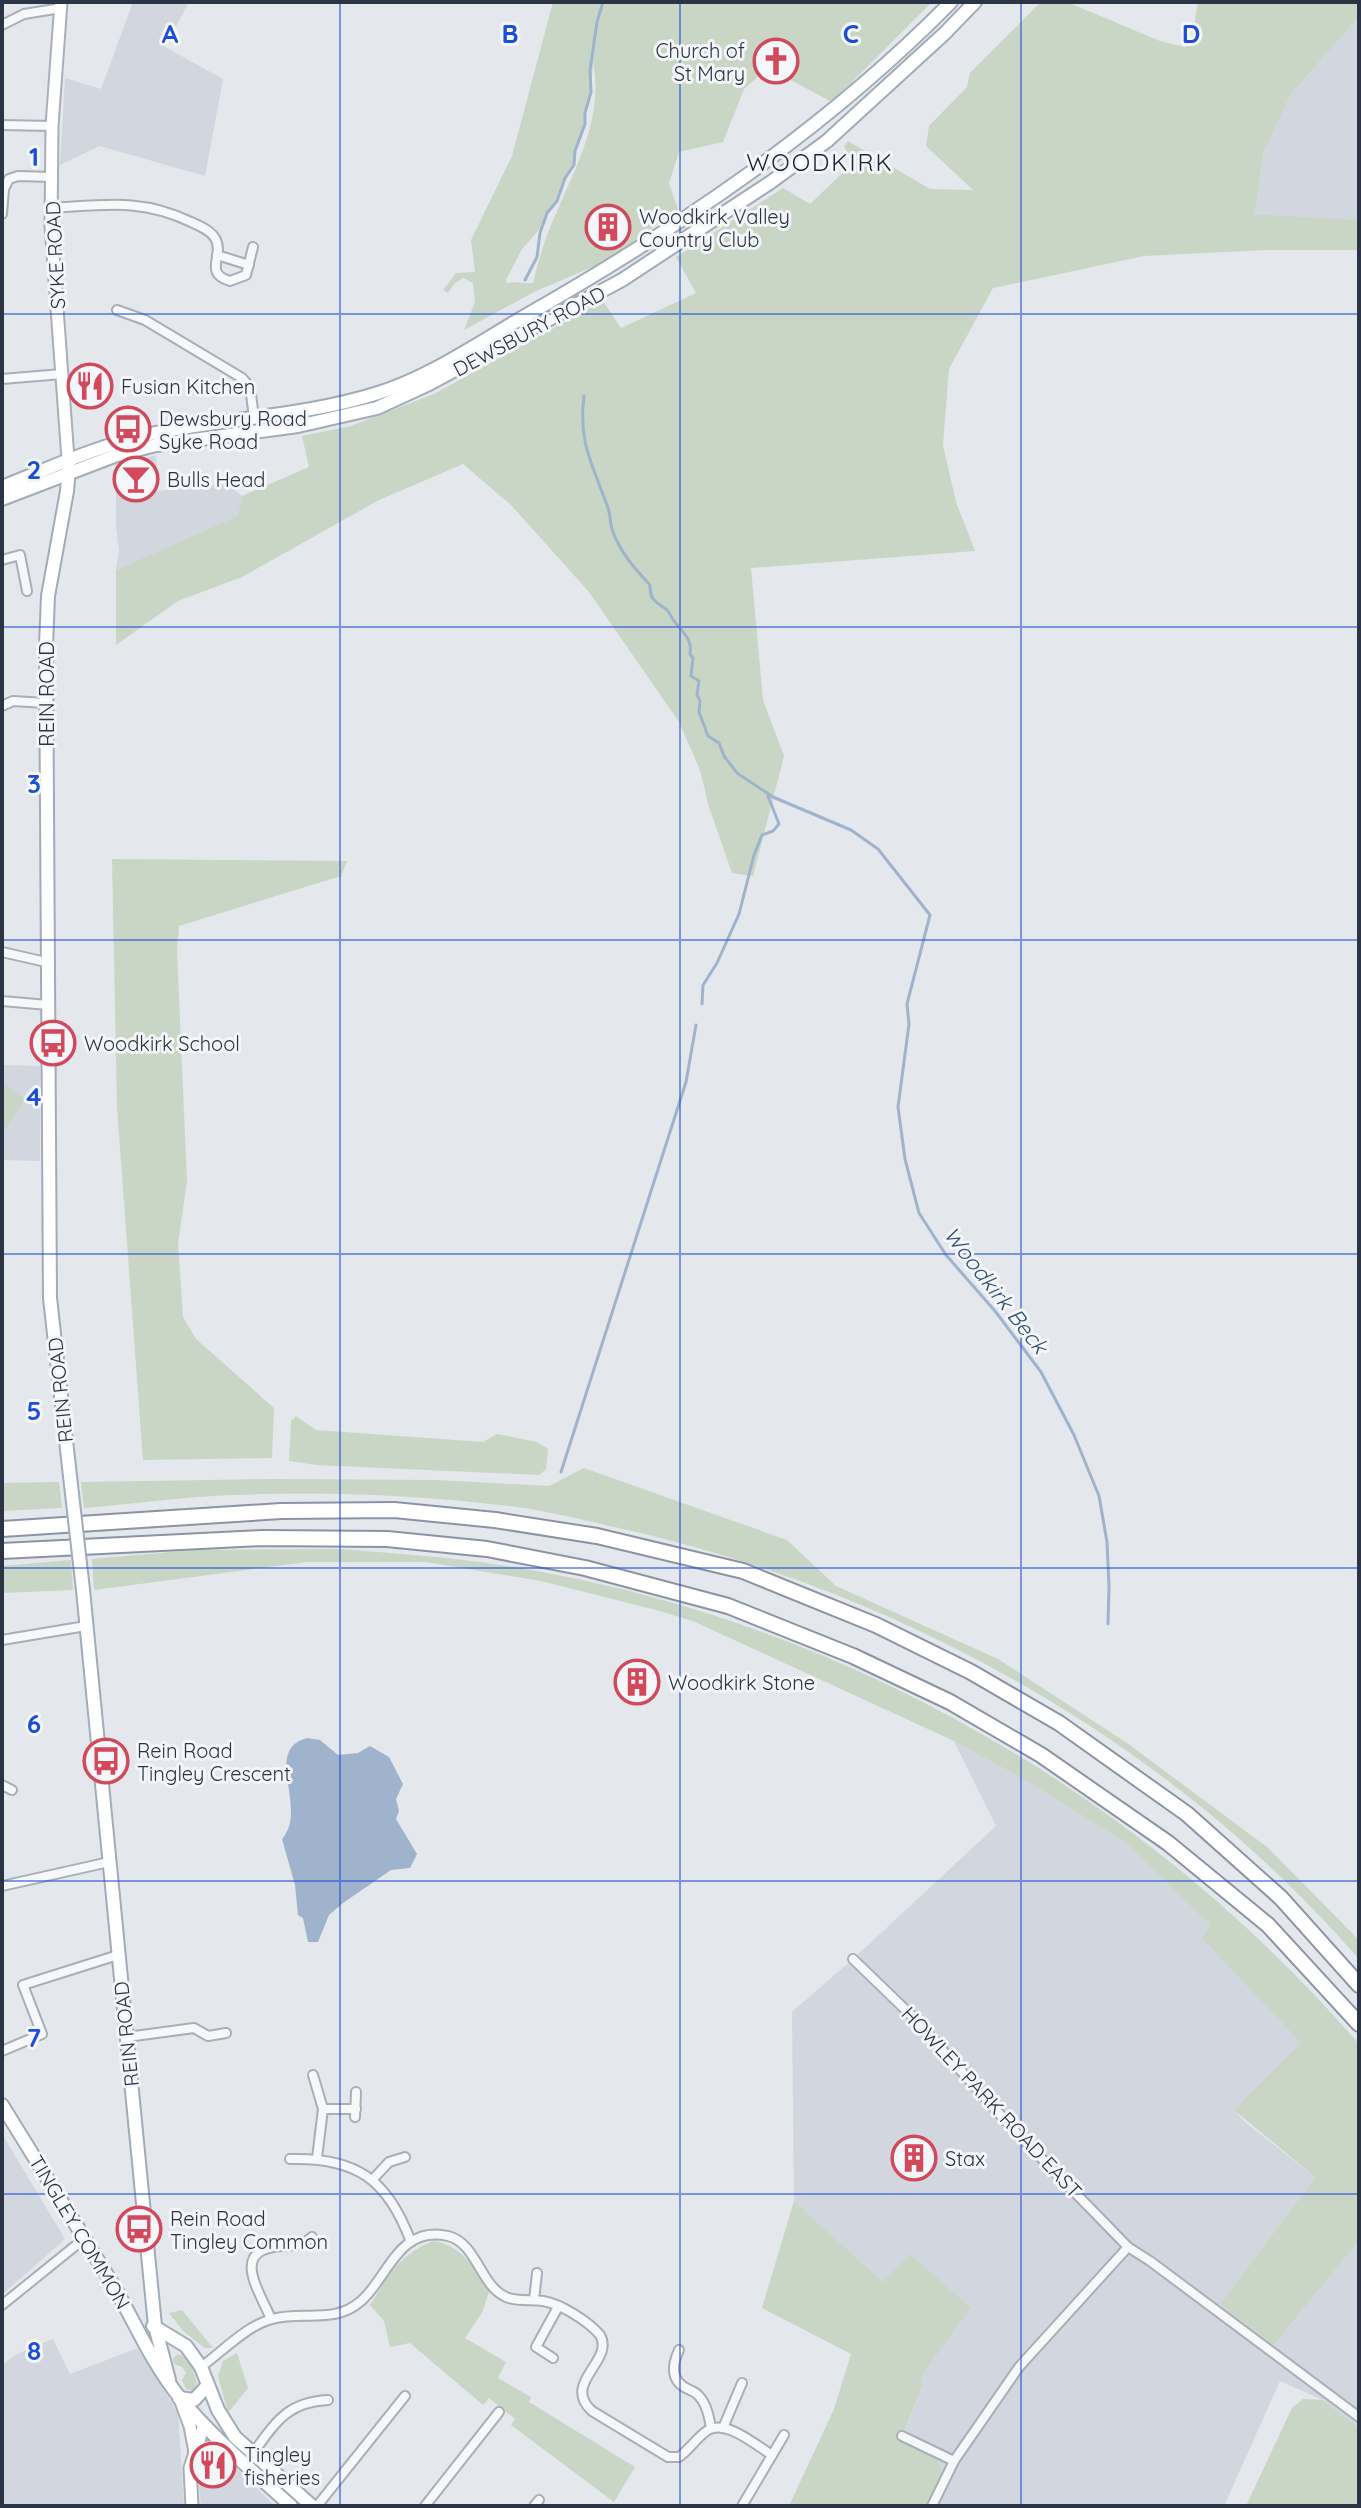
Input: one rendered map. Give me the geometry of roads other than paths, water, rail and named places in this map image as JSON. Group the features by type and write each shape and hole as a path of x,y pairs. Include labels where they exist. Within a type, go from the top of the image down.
{"highway":[{"path":"2,1529 267,1511 394,1510 495,1520 597,1536 743,1571 876,1625 971,1672 1059,1723 1187,1814 1281,1898 1359,1985"},
{"path":"2,1551 262,1538 387,1539 487,1549 585,1568 728,1606 853,1656 950,1702 1041,1755 1168,1843 1268,1925 1359,2024"}],"main road":[{"name":"DEWSBURY ROAD","path":"2,487 69,466 156,432 319,409 363,397 433,369 624,259 768,161 809,130 951,2"},
{"name":"DEWSBURY ROAD","path":"2,499 69,466 156,445 298,426 377,408 429,384 622,280 771,182 827,141 975,2"},
{"path":"809,130 827,141"},
{"name":"REIN ROAD","path":"69,466 48,596 46,962 50,1298 83,1590 155,2326 169,2380"},
{"name":"TINGLEY COMMON","path":"2,2105 132,2317 144,2346 169,2380"},
{"path":"154,2305 161,2319 201,2367 224,2422 249,2459 291,2506"},
{"name":"TINGLEY COMMON","path":"132,2317 155,2326 186,2346"},
{"path":"164,2358 169,2348 186,2346"},
{"path":"169,2380 179,2398 204,2425 233,2450 315,2506"},
{"path":"179,2398 194,2400 208,2385"},
{"path":"204,2425 208,2385"}],"street":[{"path":"2,25 24,14 61,5"},
{"name":"SYKE ROAD","path":"61,5 52,126 51,208 69,466"},
{"path":"2,125 52,126"},
{"path":"2,214 4,189 9,179 18,176 52,177"},
{"path":"51,208 132,204 172,212 217,241 214,266 225,279 246,275 253,247"},
{"path":"217,255 249,265"},
{"path":"117,310 145,320 242,378 250,387 254,417"},
{"path":"2,379 62,374"},
{"path":"2,560 20,555 27,591"},
{"path":"2,706 13,701 46,703"},
{"path":"2,952 46,962"},
{"path":"2,1001 48,1005"},
{"path":"2,1640 86,1626"},
{"path":"2,1785 12,1790"},
{"path":"2,1886 109,1862"},
{"path":"3,2047 42,2034 23,1985 118,1955"},
{"name":"HOWLEY PARK ROAD EAST","path":"853,1959 914,2018 1013,2129 1128,2247 1359,2417"},
{"path":"127,2037 194,2028 208,2036 226,2033"},
{"path":"313,2075 323,2109 317,2158"},
{"path":"323,2109 355,2113 356,2092"},
{"path":"373,2179 389,2162 405,2157"},
{"path":"290,2159 317,2158 349,2165 373,2179 396,2209 411,2242"},
{"path":"201,2367 254,2327 271,2319 322,2317 347,2310 360,2302 391,2258 411,2242 430,2236 455,2239 467,2250 498,2293 515,2300 534,2300 558,2307 596,2329 604,2341 582,2387 587,2406 668,2457 676,2458 711,2428 723,2428 772,2455"},
{"path":"271,2319 250,2269 252,2260 267,2247 299,2245 312,2237"},
{"path":"2,2305 85,2238"},
{"path":"932,2506 954,2461 1019,2367 1128,2247"},
{"path":"534,2300 537,2273"},
{"path":"553,2358 536,2347 558,2307"},
{"path":"679,2350 673,2373 681,2386 699,2395 711,2428"},
{"path":"723,2428 742,2383"},
{"path":"315,2506 405,2396"},
{"path":"179,2398 190,2426 195,2452"},
{"path":"249,2459 278,2419 294,2407 310,2401 328,2400"},
{"path":"425,2506 499,2412"},
{"path":"192,2506 190,2468 204,2425"},
{"path":"742,2506 784,2435"},
{"path":"902,2436 954,2461"},
{"path":"195,2452 215,2446 233,2450"}],"water":[{"path":"307,1738 320,1740 338,1755 358,1753 370,1746 389,1757 403,1784 396,1799 399,1811 396,1819 417,1854 410,1868 391,1870 329,1915 318,1942 308,1942 303,1918 298,1915 295,1885 282,1839 289,1827 291,1812 286,1767 288,1755 294,1745"}],"waterway":[{"name":"Woodkirk Beck","path":"525,280 537,257 547,213 557,201 565,178 574,165 591,92 590,70 603,2"},
{"name":"Woodkirk Beck","path":"584,396 585,439 612,529 623,552 650,585 652,598 668,611 688,640 693,658 691,676 699,681 699,712 708,736 719,743 724,756 737,773 773,797 851,830 878,849 930,915 907,1004 909,1024 898,1107 905,1159 919,1213 946,1255 995,1311 1041,1372 1074,1435 1099,1496 1107,1542 1108,1624"},
{"path":"702,1004 703,985 717,963 739,914 762,835 773,831 779,824 768,796"},
{"path":"561,1472 686,1082 696,1025"}],"place":[{"name":"Church of St Mary","path":"776,61"},
{"name":"Woodkirk Valley Country Club","path":"608,227"},
{"name":"Fusian Kitchen","path":"90,386"},
{"name":"Dewsbury Road Syke Road","path":"128,429"},
{"name":"Bulls Head","path":"136,479"},
{"name":"Woodkirk School","path":"53,1043"},
{"name":"Woodkirk Stone","path":"637,1682"},
{"name":"Rein Road Tingley Crescent","path":"106,1761"},
{"name":"Stax","path":"914,2158"},
{"name":"Rein Road Tingley Common","path":"139,2229"},
{"name":"Tingley fisheries","path":"213,2465"}],"district":[{"name":"WOODKIRK","path":"820,162"}]}
